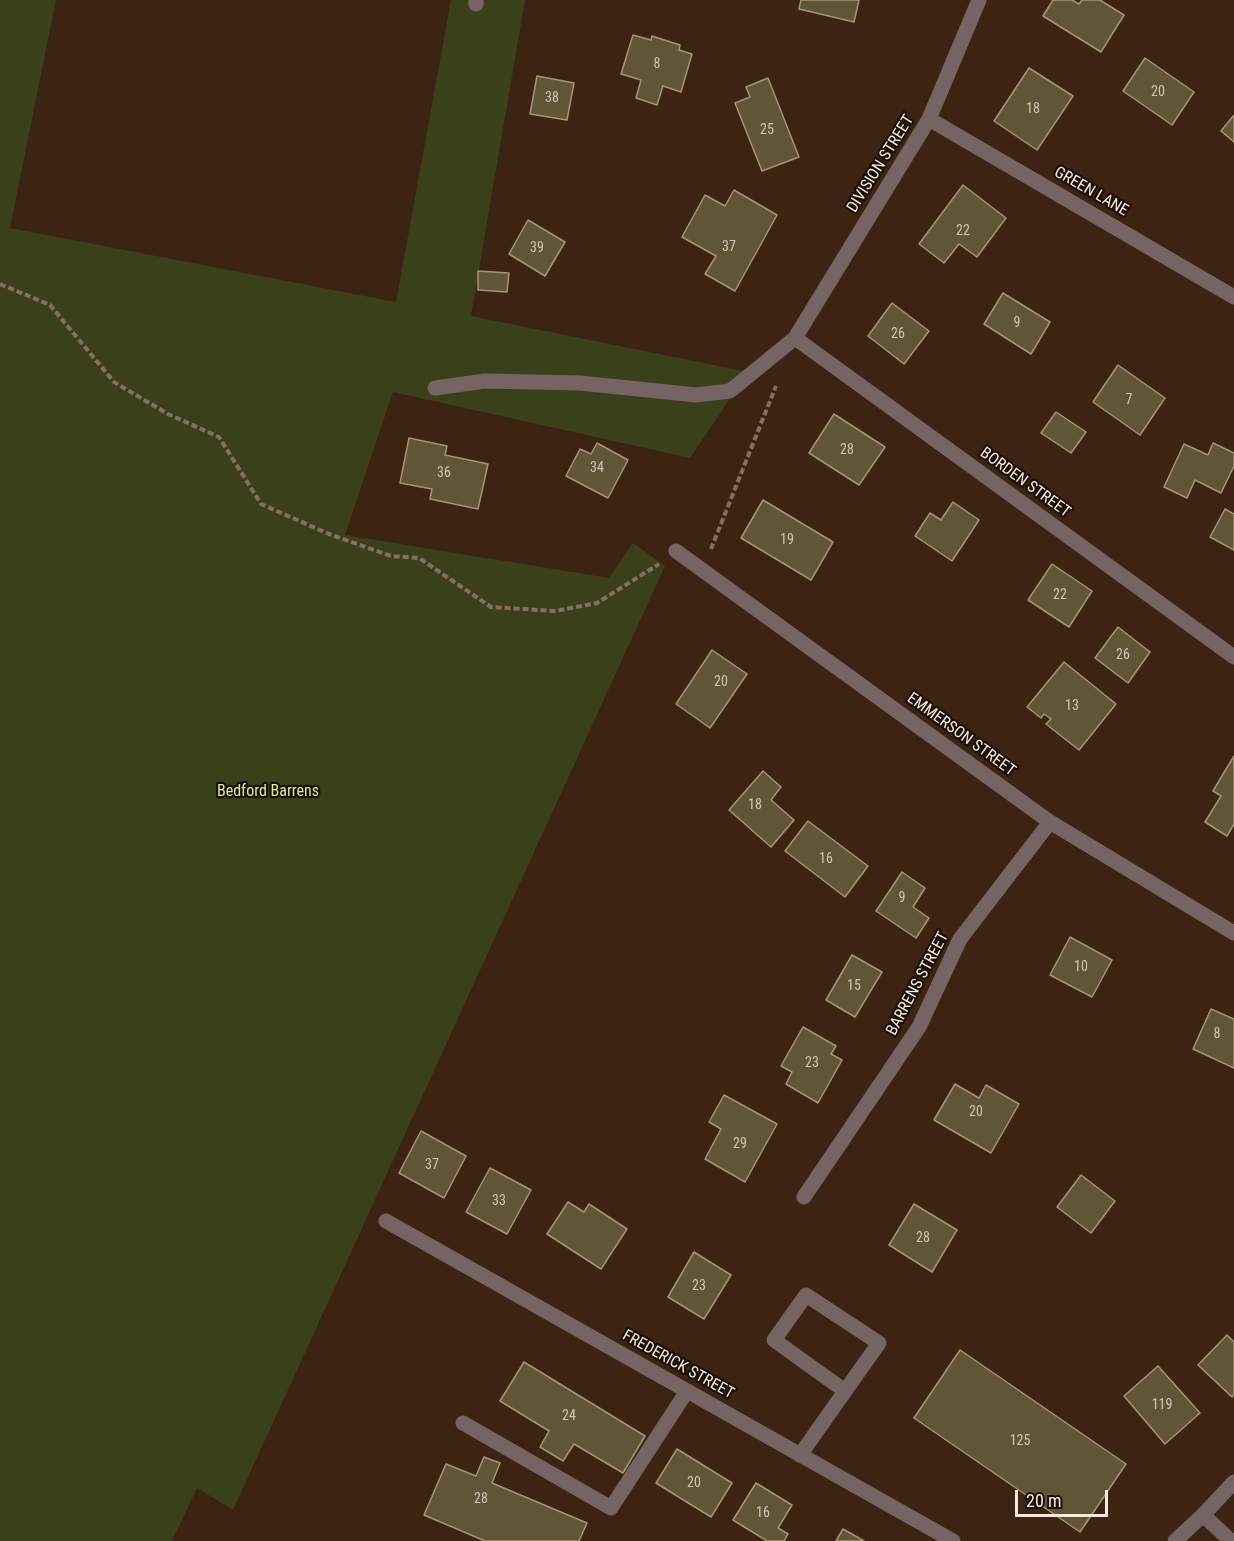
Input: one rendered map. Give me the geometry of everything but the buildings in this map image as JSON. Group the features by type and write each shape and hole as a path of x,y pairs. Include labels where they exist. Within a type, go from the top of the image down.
{"street":[{"name":"DIVISION STREET","path":"435,388 485,381 580,383 696,395 730,391 795,338 929,119 980,0"},
{"name":"GREEN LANE","path":"929,119 1234,297"},
{"name":"BORDEN STREET","path":"795,338 1234,657"},
{"name":"EMMERSON STREET","path":"676,551 1050,822 1234,933"},
{"name":"BARRENS STREET","path":"804,1197 919,1027 960,939 1050,822"},
{"name":"FREDERICK STREET","path":"386,1221 953,1541"},
{"path":"800,1455 879,1343 806,1295 774,1340 844,1391"},
{"path":"463,1423 610,1508 687,1391"},
{"path":"1175,1541 1234,1482"},
{"path":"1203,1515 1232,1541"}],"path":[{"path":"0,284 50,305 114,382 168,414 219,437 261,504 329,534 391,556 419,558 491,607 555,611 597,603 650,571 676,551"},
{"path":"702,570 777,382"}],"green space":[{"name":"Bedford Barrens","path":"0,0 56,0 10,228 396,302 451,0 525,0 471,316 748,372 690,458 393,392 345,535 609,578 633,543 665,566 233,1510 197,1488 172,1541 0,1541"}]}
